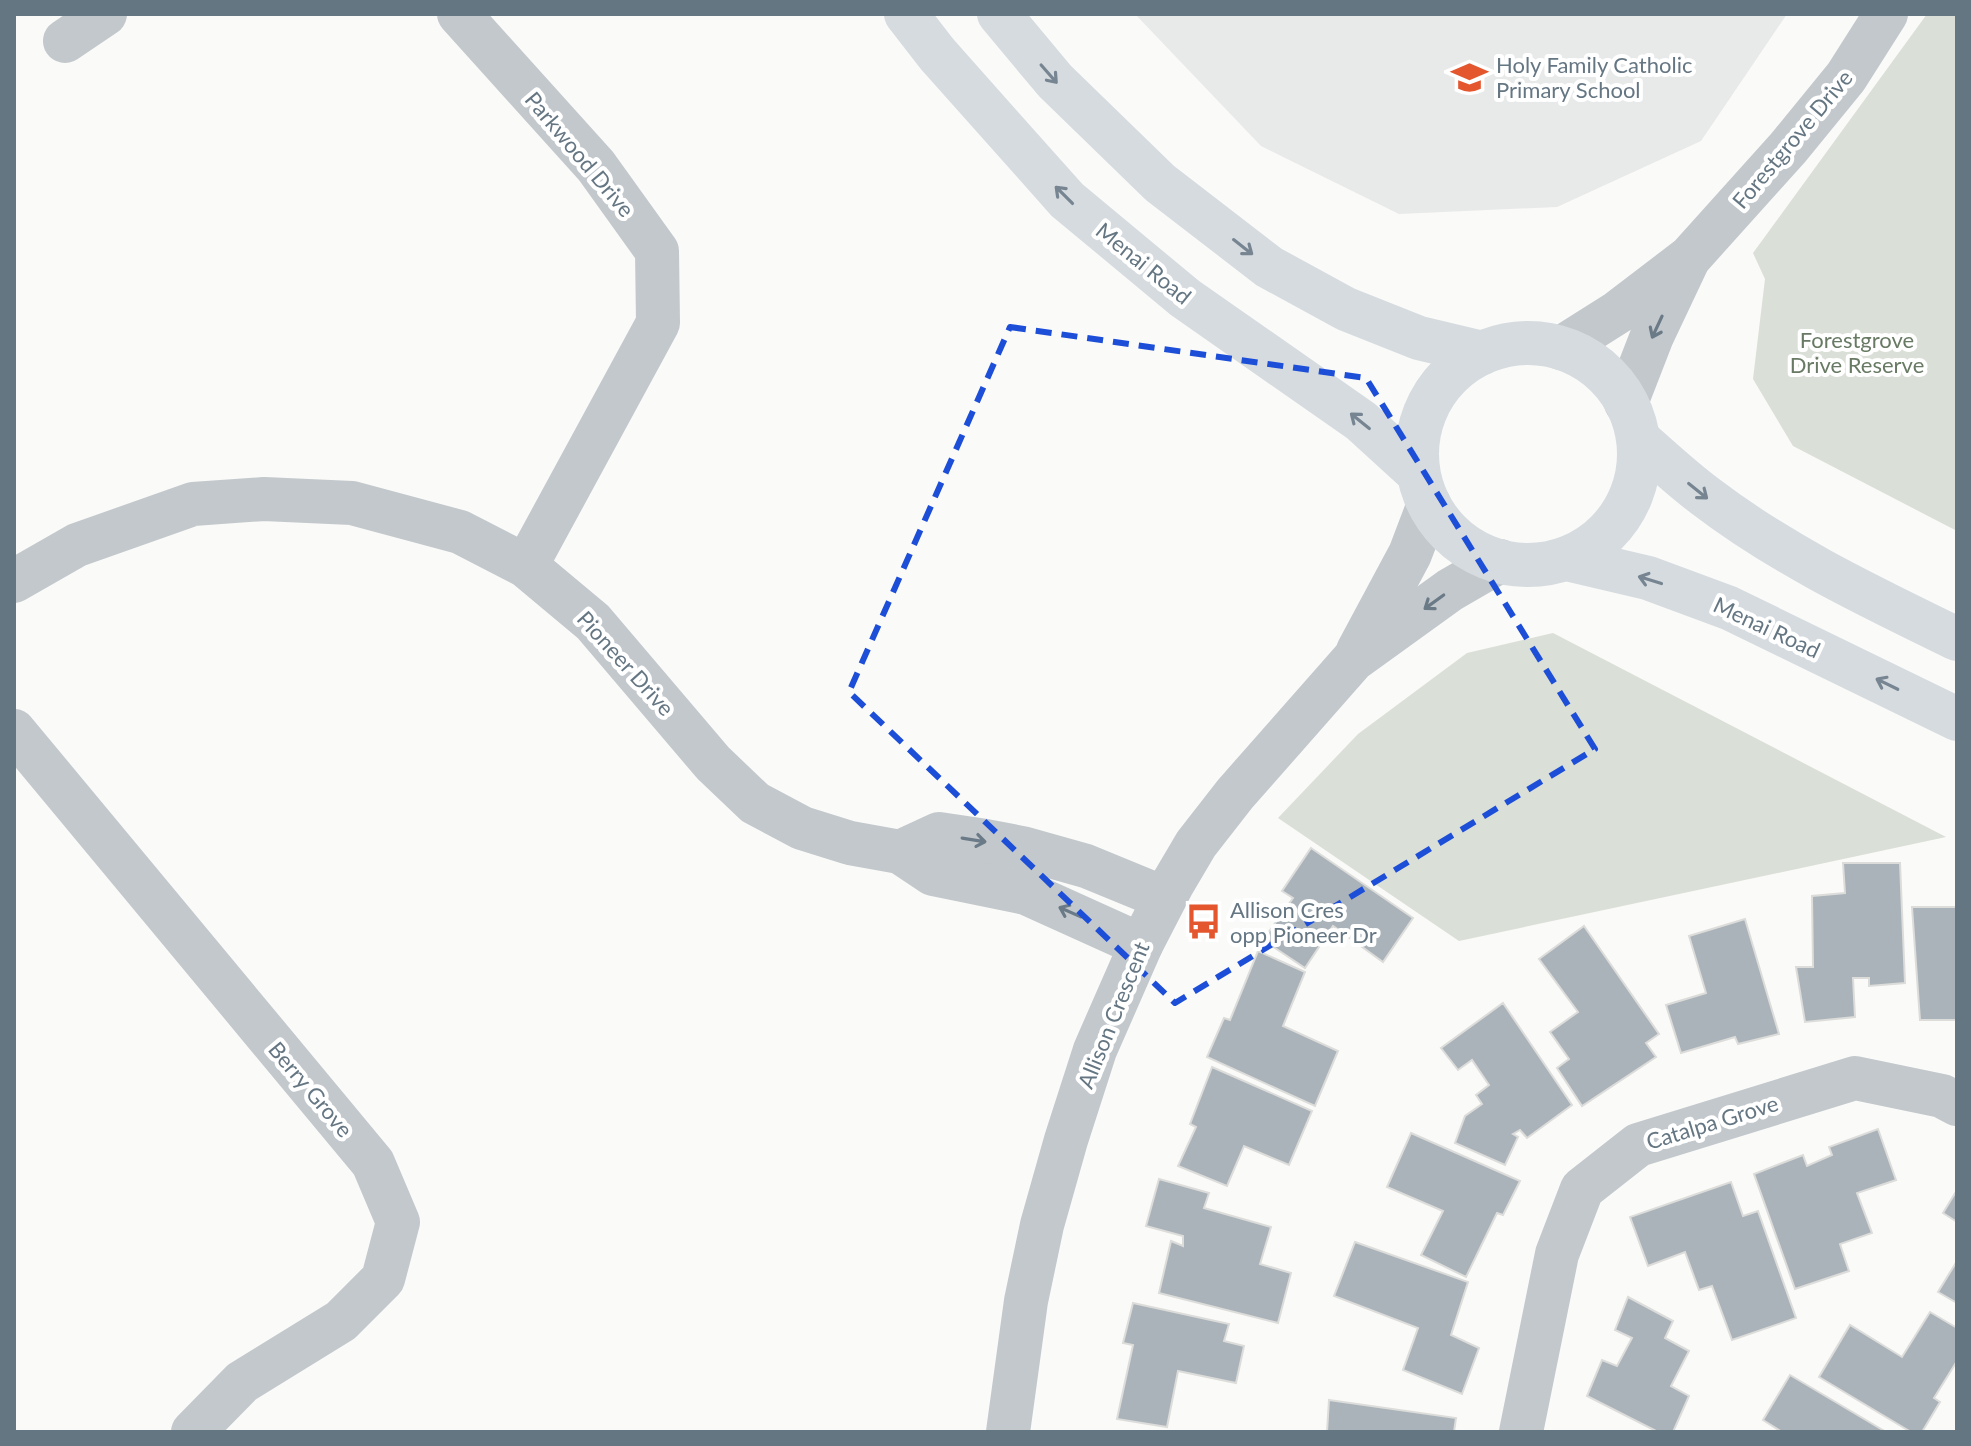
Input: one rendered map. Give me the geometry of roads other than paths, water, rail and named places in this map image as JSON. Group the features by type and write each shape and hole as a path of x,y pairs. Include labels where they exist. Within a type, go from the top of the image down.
{"main road":[{"name":"Menai Road","path":"906,14 937,54 1067,200 1185,298 1361,421 1424,488"},
{"path":"999,14 1055,81 1160,183 1269,267 1361,315 1419,338 1482,353"},
{"path":"1517,342 1551,344 1588,360 1617,388 1632,422 1641,454 1634,490 1615,523 1589,546 1567,559 1524,567 1485,557 1454,538 1424,488 1417,436 1428,403 1453,371 1482,353 1517,342"},
{"path":"1632,422 1704,496 1750,528 1857,590 1957,639"},
{"name":"Menai Road","path":"1567,559 1648,578 1729,608 1957,719"}],"street":[{"path":"65,41 105,14"},
{"name":"Parkwood Drive","path":"459,14 596,166 657,251 658,323 526,566"},
{"name":"Forestgrove Drive","path":"1690,257 1788,148 1846,77 1886,14"},
{"path":"1561,348 1618,312 1690,257"},
{"path":"1632,422 1652,336 1690,257"},
{"path":"1353,660 1410,554 1424,488"},
{"name":"Pioneer Drive","path":"14,581 77,545 193,504 264,499 352,503 460,532 526,566 593,622 713,763 755,803 802,828 850,843 900,852 933,874 1026,893 1141,945"},
{"path":"1353,660 1450,590 1500,561"},
{"name":"Allison Crescent","path":"1008,1432 1026,1301 1042,1225 1095,1050 1141,945 1196,844 1235,794 1353,660"},
{"name":"Berry Grove","path":"14,731 373,1163 398,1222 383,1279 341,1321 242,1382 193,1432"},
{"path":"900,852 939,834 998,843 1086,866 1164,898"},
{"name":"Catalpa Grove","path":"1521,1432 1557,1254 1582,1189 1638,1145 1855,1078 1942,1096 1957,1104"}],"place":[{"name":"Holy Family Catholic Primary School","path":"1470,77"},
{"name":"Allison Cres opp Pioneer Dr","path":"1204,922"}],"park label":[{"name":"Forestgrove Drive Reserve","path":"1857,352"}]}
